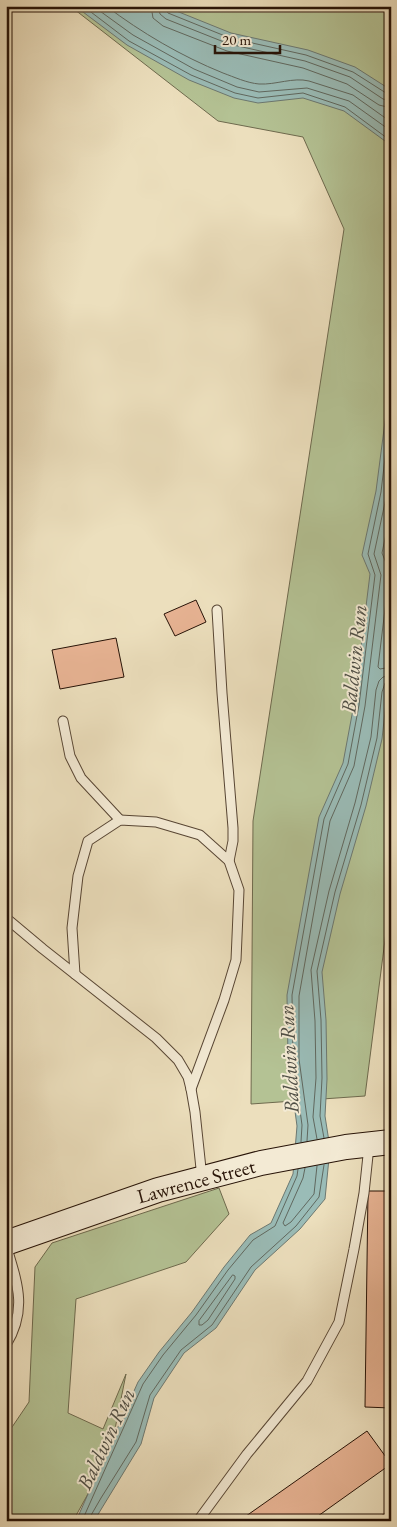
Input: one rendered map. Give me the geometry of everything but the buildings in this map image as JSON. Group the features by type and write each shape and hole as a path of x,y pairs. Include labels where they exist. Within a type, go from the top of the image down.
{"street":[{"name":"Lawrence Street","path":"6,1244 158,1190 202,1178 261,1163 380,1142"}],"lane":[{"path":"217,610 233,828 233,841 229,861"},
{"path":"63,721 70,756 81,778 120,820"},
{"path":"75,974 72,928 78,876 88,840 120,820 156,822 200,835 229,861 239,890 236,960 224,1000 191,1089"},
{"path":"6,918 156,1038 178,1060 188,1077 191,1089 202,1178"},
{"path":"199,1521 247,1454 307,1381 339,1322 364,1193 380,1142"},
{"path":"6,1244 18,1286 20,1306 12,1335 6,1345"},
{"path":"382,1521 391,1516"}],"path":[{"path":"383,6 391,11"}],"green space":[{"path":"70,6 391,6 391,893 365,1096 251,1104 253,821 344,229 303,137 218,121"},
{"path":"219,1188 229,1214 186,1262 76,1299 68,1413 103,1429 126,1374 110,1454 73,1521 6,1521 6,1436 29,1402 35,1267 52,1243"}],"water":[{"path":"75,6 164,6 231,33 308,50 355,67 391,90 391,148 385,141 344,111 303,98 258,103 234,98 189,80 127,45"},
{"name":"Baldwin Run","path":"391,375 391,677 387,693 382,739 366,806 340,894 322,972 326,1020 327,1079 325,1116 330,1148 325,1199 300,1229 255,1270 216,1328 184,1353 154,1398 141,1444 94,1521 76,1521 138,1382 250,1235 271,1223 293,1174 297,1126 288,1060 287,995 319,817 343,763 354,704 370,574 362,555 376,491"}]}
